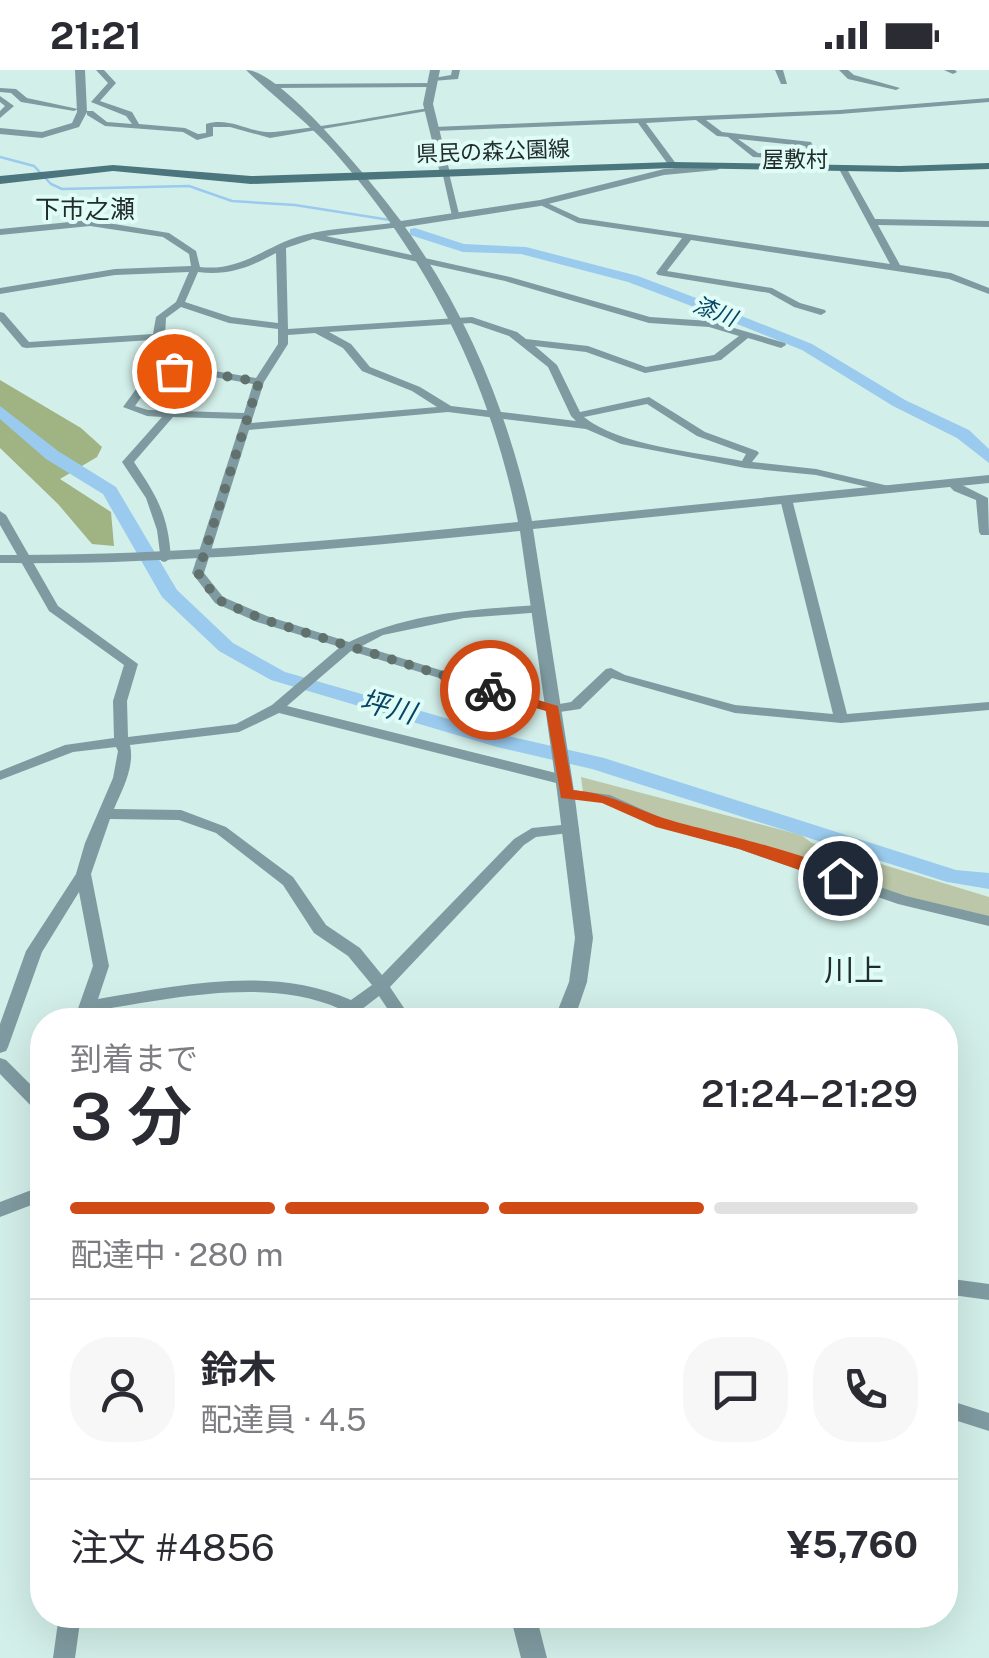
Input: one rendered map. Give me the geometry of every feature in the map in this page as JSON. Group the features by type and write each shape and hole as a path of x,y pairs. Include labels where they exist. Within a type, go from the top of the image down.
{"main road":[{"name":"県民の森公園線","path":"5,182 113,168 251,180 673,165 818,163 844,169 989,166"}],"street":[{"path":"0,131 42,135 76,125 82,112 80,70"},
{"path":"100,70 112,83 95,102 134,117 136,124"},
{"path":"250,70 274,85 362,176 423,262 455,319 509,457 539,609 584,938 578,982 568,1008"},
{"path":"274,85 283,70"},
{"path":"274,85 455,77 456,70"},
{"path":"779,70 784,82"},
{"path":"843,70 852,77 896,88"},
{"path":"432,78 429,110 457,216"},
{"path":"346,84 346,99"},
{"path":"0,90 13,92 24,100 74,109"},
{"path":"0,98 10,106 0,116"},
{"path":"434,129 989,100"},
{"path":"90,113 105,124 184,130 196,137 210,134 208,126 218,122 265,135 429,110"},
{"path":"698,118 712,130 729,136 808,144 818,163"},
{"path":"641,121 673,165"},
{"path":"729,136 756,156 818,163"},
{"path":"0,290 115,272 243,269 281,247 316,237 540,203 664,172 734,166"},
{"path":"844,169 896,267"},
{"path":"540,203 578,220 951,276 989,291"},
{"path":"0,232 90,222 166,235 193,253 196,269"},
{"path":"872,222 989,224"},
{"path":"316,237 507,279 649,320 710,324 781,346"},
{"path":"688,237 661,273 772,291 797,305 821,312"},
{"path":"281,247 282,344 259,382 198,573 218,600 555,718 575,706 611,672 735,709 841,719 989,706"},
{"path":"196,269 188,278 180,303 162,313 152,374 128,407 247,422 448,408 588,426"},
{"path":"180,303 229,320 281,329 472,320 524,342 552,365 576,416 621,441 744,466 816,472 889,488"},
{"path":"0,315 26,345 50,341 122,344 160,336"},
{"path":"314,328 348,346 366,369 416,389 448,408"},
{"path":"524,342 588,348 644,370 717,358 747,334"},
{"path":"152,374 197,371 259,382"},
{"path":"576,416 649,400 702,434 754,453 744,466"},
{"path":"159,558 164,530 152,498 128,462 170,414"},
{"path":"0,558 203,556 989,479"},
{"path":"952,483 986,503 985,532"},
{"path":"786,499 841,719"},
{"path":"0,515 53,608 131,664 120,702 125,751 120,778 83,874 34,951 0,1047"},
{"path":"0,776 70,748 239,728 277,708 347,648 379,632 464,614 539,609"},
{"path":"277,708 564,779 661,823 744,845 903,900 989,920"},
{"path":"104,814 181,816 221,830 288,882 320,929 354,952 396,1008"},
{"path":"112,1008 198,992 286,988 311,991 353,1008 381,986 519,842 532,833 572,829"},
{"path":"83,874 101,966 87,1008"},
{"path":"0,1064 30,1094"},
{"path":"0,1210 30,1198"},
{"path":"958,1288 989,1292"},
{"path":"958,1412 989,1422"},
{"path":"64,1658 68,1628"},
{"path":"526,1628 534,1658"}],"green space":[{"path":"0,380 81,428 102,447 97,457 60,479 111,512 114,546 92,544 58,504 0,448"},
{"path":"581,777 801,835 812,843 989,897 989,919 835,877 683,827 583,792"}],"waterway":[{"name":"漆川","path":"0,157 34,166 51,184 62,189 189,186 232,201 295,205 390,220"},
{"name":"漆川","path":"415,232 463,248 521,250 633,279 699,304 807,347 899,403 963,434 989,458"},
{"name":"坪川","path":"0,411 52,455 110,491 169,593 226,647 278,676 504,742 597,763 955,877 989,881"}],"way so far":[{"path":"174,371 259,382 198,573 218,600 347,648 490,690"}],"district":[{"name":"屋敷村","path":"795,159"},
{"name":"下市之瀬","path":"85,209"},
{"name":"川上","path":"854,970"}],"route":[{"path":"490,690 553,709 566,794 605,798 661,823 744,845 840,878"}]}
